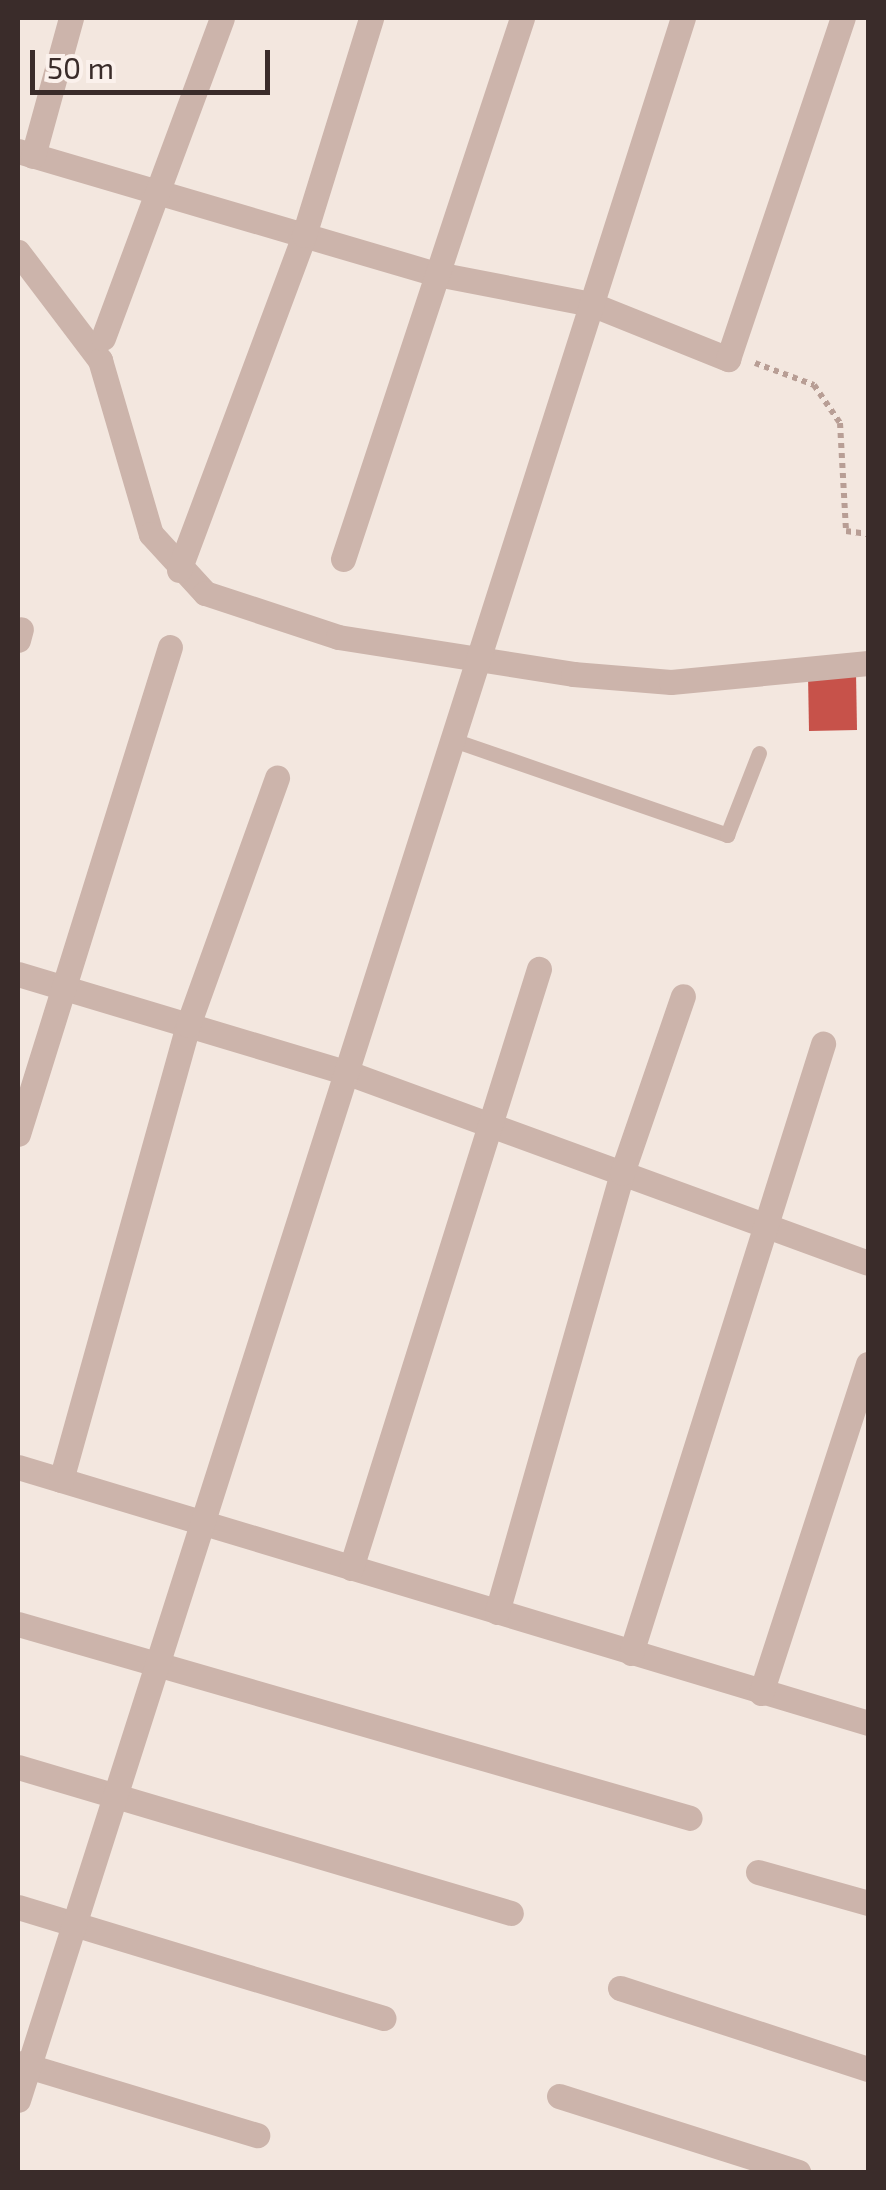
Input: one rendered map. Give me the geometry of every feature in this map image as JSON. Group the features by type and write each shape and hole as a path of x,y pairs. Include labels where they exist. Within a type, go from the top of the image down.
{"street":[{"path":"72,18 25,154 437,274 590,304 718,360 731,353 843,18"},
{"path":"103,338 222,18"},
{"path":"179,570 304,235 371,18"},
{"path":"343,560 522,18"},
{"path":"18,2100 23,2065 76,1921 458,742 478,663 683,18"},
{"path":"18,252 100,360 152,534 179,570 205,593 267,620 478,663 671,682 868,663"},
{"path":"18,1134 59,986 170,647"},
{"path":"61,1480 188,1025 277,778"},
{"path":"352,1568 539,970"},
{"path":"18,974 351,1074 868,1264"},
{"path":"497,1612 622,1173 684,996"},
{"path":"632,1653 761,1224 824,1044"},
{"path":"762,1693 868,1364"},
{"path":"18,1467 868,1723"},
{"path":"18,1624 690,1818"},
{"path":"18,1767 511,1912"},
{"path":"758,1872 868,1903"},
{"path":"18,1907 76,1921 383,2018"},
{"path":"620,1988 868,2069"},
{"path":"23,2065 256,2135"},
{"path":"560,2096 798,2172"}],"lane":[{"path":"458,742 727,836 758,753"}],"path":[{"path":"731,353 814,386 840,424 846,531 868,534"}],"building":[{"path":"856,672 857,730 809,731 808,674"}]}
